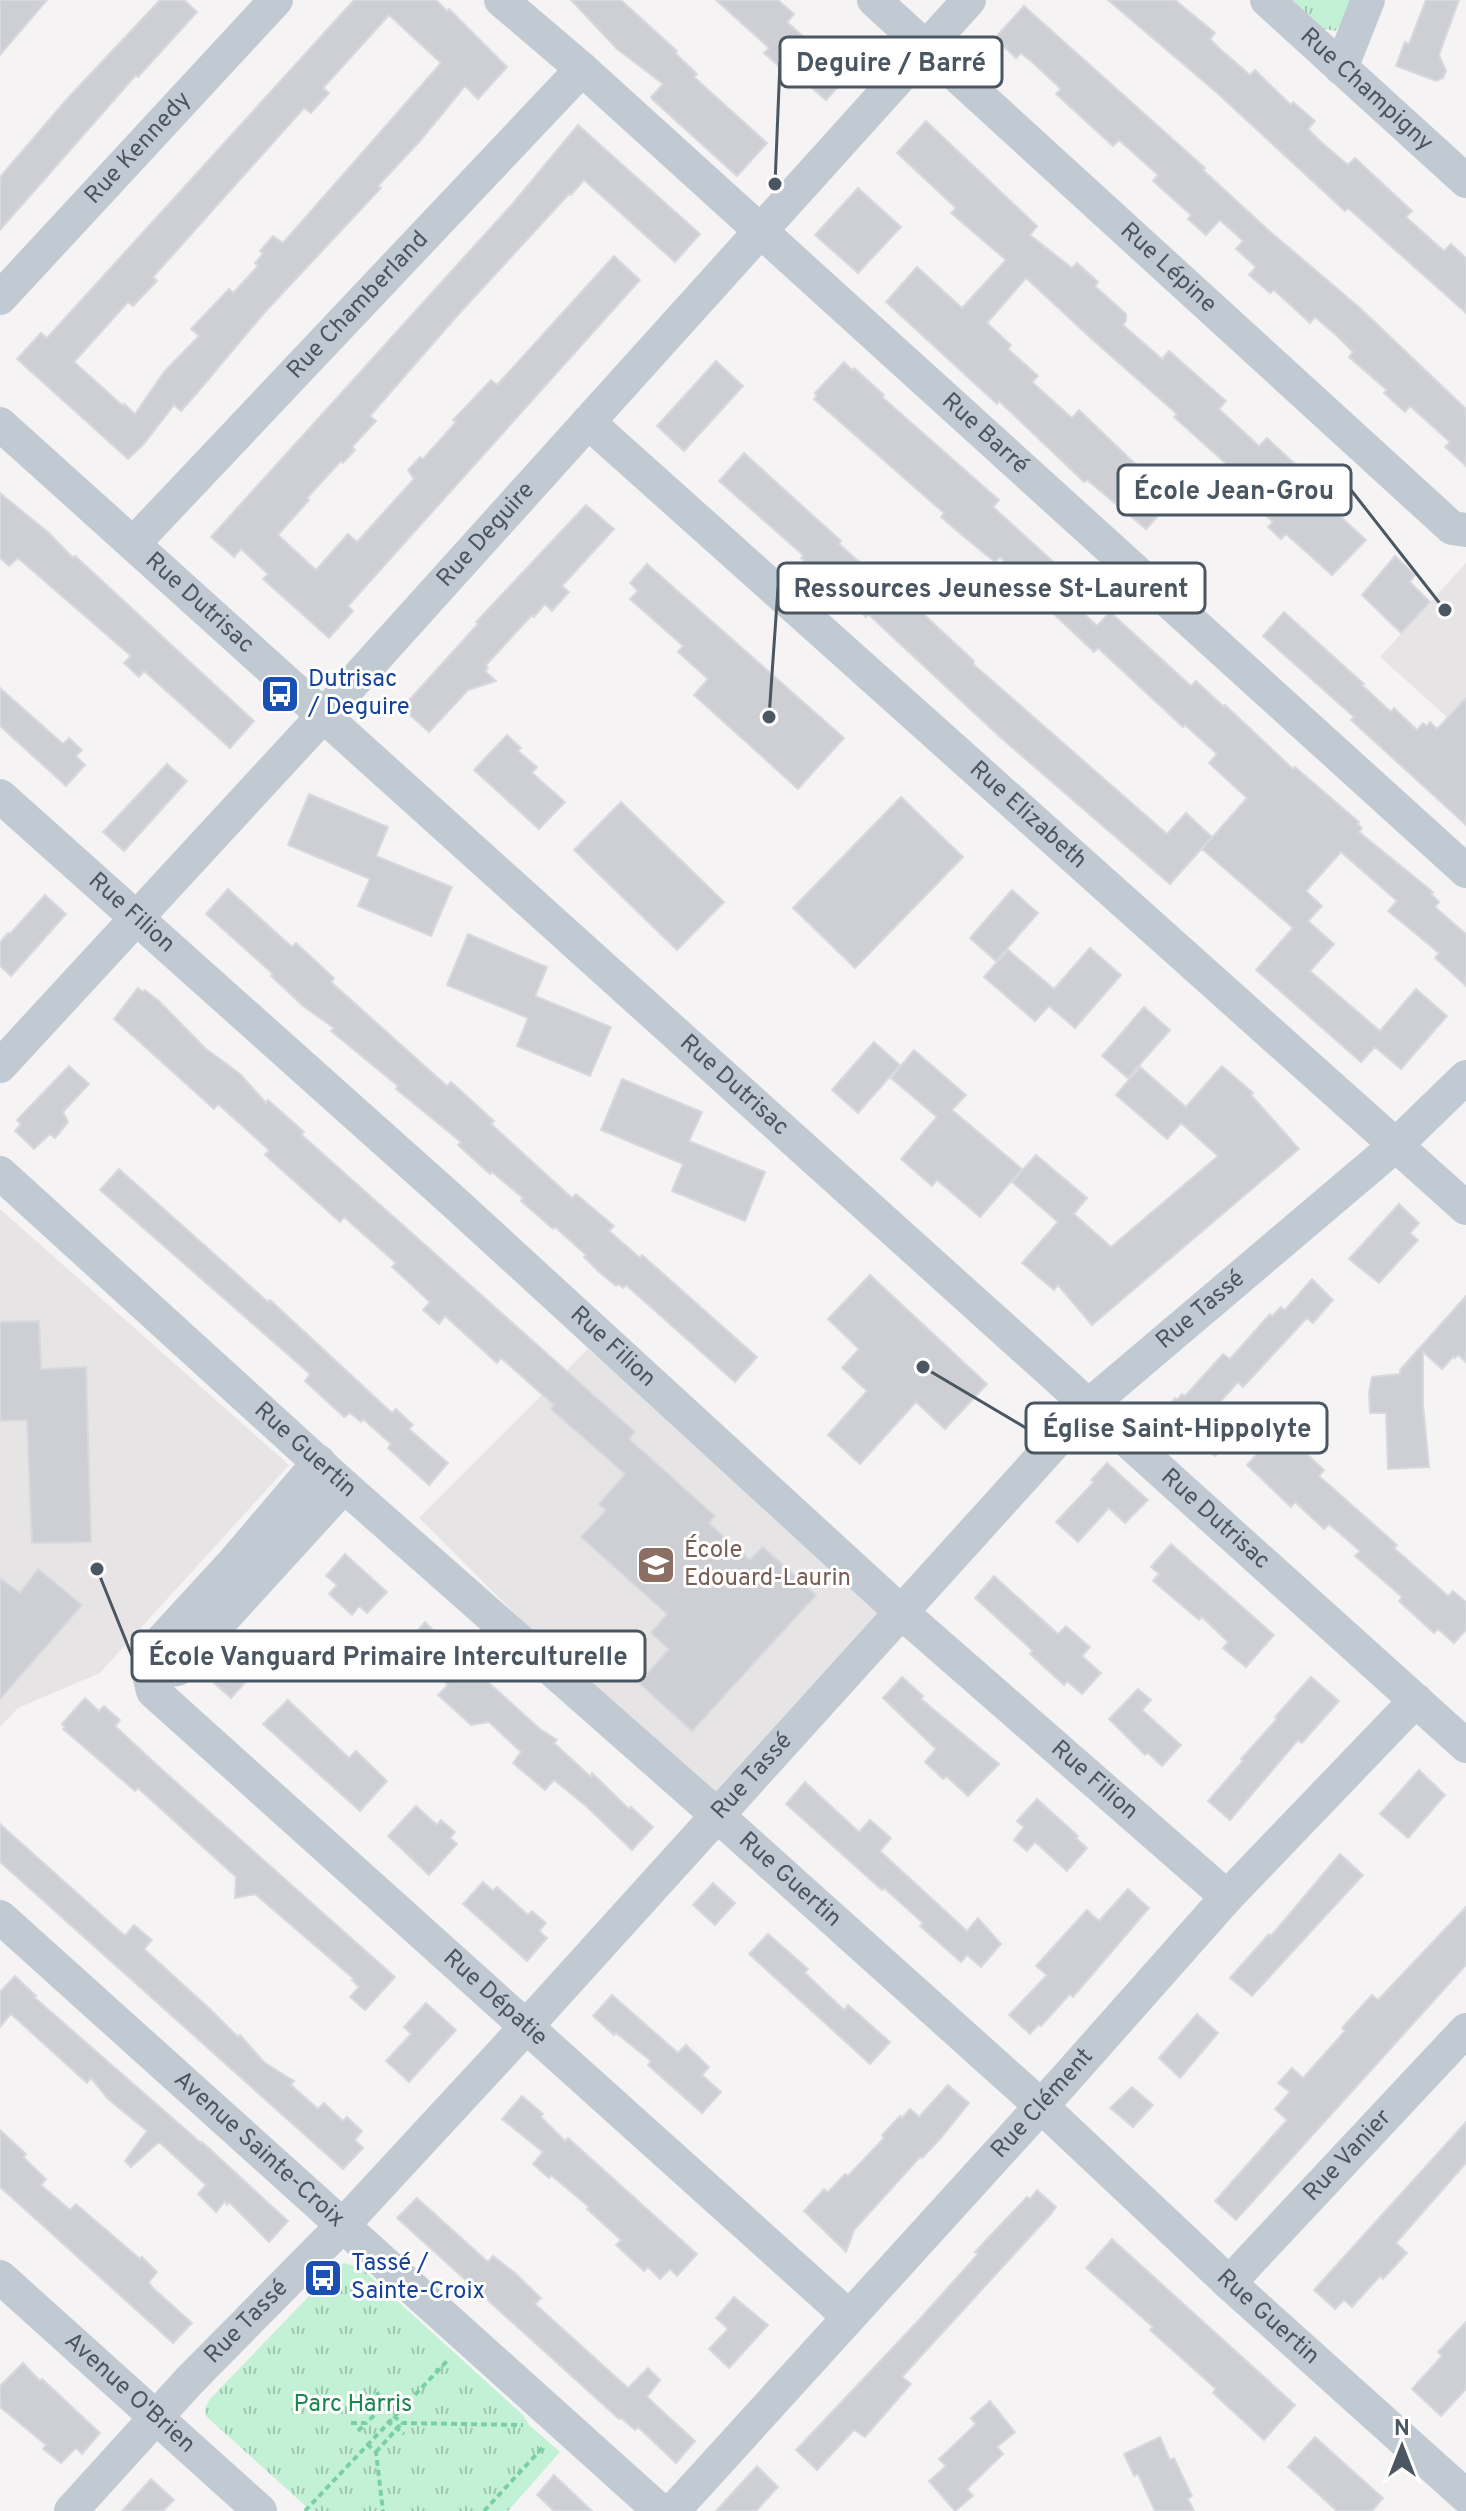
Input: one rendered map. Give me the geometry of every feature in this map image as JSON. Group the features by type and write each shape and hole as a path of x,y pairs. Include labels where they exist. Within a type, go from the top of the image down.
{"street":[{"name":"Rue Kennedy","path":"0,298 276,0"},
{"name":"Rue Barré","path":"501,0 582,69 1466,871"},
{"name":"Rue Lépine","path":"874,0 1452,528 1466,530"},
{"name":"Rue Deguire","path":"0,1066 323,716 969,0"},
{"name":"Rue Champigny","path":"1267,0 1466,181"},
{"path":"1341,68 1368,0"},
{"name":"Rue Chamberland","path":"133,544 582,69"},
{"name":"Rue Elizabeth","path":"588,422 1466,1208"},
{"name":"Rue Dutrisac","path":"0,424 1466,1746"},
{"name":"Rue Filion","path":"0,796 454,1202 901,1612 1227,1897"},
{"name":"Rue Tassé","path":"71,2511 156,2417 343,2225 526,2027 1087,1407 1396,1145 1466,1077"},
{"name":"Rue Guertin","path":"0,1173 344,1486 1041,2106 1229,2283 1461,2481"},
{"name":"Rue Dépatie","path":"244,1572 319,1462"},
{"name":"Rue Dépatie","path":"344,1486 154,1649 149,1674 153,1691 848,2316"},
{"name":"Rue Clément","path":"673,2511 1227,1897 1416,1700"},
{"name":"Avenue Sainte-Croix","path":"0,1917 660,2511"},
{"name":"Rue Vanier","path":"1229,2283 1466,2030"},
{"name":"Avenue O'Brien","path":"0,2277 260,2511"}],"path":[{"path":"305,2511 387,2421 455,2353"},
{"path":"377,2392 383,2407 402,2423 529,2425"},
{"path":"358,2431 383,2407"},
{"path":"387,2421 404,2434"},
{"path":"351,2423 366,2423"},
{"path":"376,2452 402,2423"},
{"path":"484,2511 550,2439"},
{"path":"367,2444 376,2452 383,2511"}],"shaded area":[{"path":"1466,563 1466,734 1380,657"},
{"path":"0,1209 289,1465 100,1673 18,1708 0,1727"},
{"name":"École Edouard-Laurin","path":"588,1349 901,1612 718,1816 419,1518"}],"green space":[{"path":"1282,0 1356,0 1349,15 1335,31 1313,27"},
{"name":"Parc Harris","path":"344,2263 360,2267 560,2452 508,2511 311,2511 206,2416 205,2408 210,2399"}],"building":[{"path":"0,0 47,0 0,55"},
{"path":"160,0 184,0 197,12 138,77 136,75 0,230 0,177 67,99"},
{"path":"354,0 436,0 507,67 478,99 465,86 378,186 381,188 265,312 181,411 174,405 128,459 17,359 41,333 47,338","holes":["389,15 441,63 283,243 273,236 260,251 263,254 255,263 258,266 233,293 229,289 191,329 199,336 164,372 135,414 74,362 128,302 133,306 157,281 153,277 304,108 311,113 329,93 323,88"]},
{"path":"571,0 621,0 677,51 675,53 697,74 694,77 767,143 737,176 653,100 651,97 663,84 617,49"},
{"path":"716,0 778,0 794,14 787,22 826,57 832,50 854,70 826,100 806,83 802,87 764,53 769,48"},
{"path":"1108,0 1175,0 1215,33 1210,39 1220,49 1250,75 1255,70 1291,105 1293,102 1315,121 1308,129 1320,141 1348,165 1355,158 1412,211 1406,217 1444,251 1451,244 1466,258 1466,313 1348,208 1345,211 1216,92"},
{"path":"1426,0 1459,0 1439,55 1446,71 1443,78 1436,81 1396,66 1405,42 1409,44"},
{"path":"1024,6 1205,168 1203,170 1267,229 1360,308 1466,409 1466,466 1445,447 1450,442 1410,406 1405,412 1384,393 1387,390 1349,357 1353,352 1338,337 1315,317 1310,323 1274,290 1270,293 1249,275 1256,267 1236,249 1243,241 1220,220 1206,235 1188,219 1191,215 1153,181 1158,175 1119,140 1113,146 1056,94 1061,89 1032,62 1021,53 1016,58 995,38"},
{"path":"926,121 1037,226 1030,235 1072,268 1077,263 1098,282 1095,286 1126,314 1123,325 1162,359 1169,351 1226,401 1219,409 1259,446 1267,438 1322,489 1317,495 1366,540 1332,575 1286,534 1281,539 1268,527 1273,522 1262,512 1270,503 1026,278 987,323 1011,345 1008,349 1038,376 1032,382 1072,418 1079,410 1148,476 1142,484 1167,506 1146,529 1087,480 1084,482 999,401 997,404 886,302 917,267 962,308 1006,260 951,213 956,208 897,153"},
{"path":"578,125 700,234 675,262 584,180 569,194 370,416 376,421 352,447 355,450 307,498 309,500 278,535 316,570 348,534 357,542 414,479 408,470 420,457 423,459 456,422 453,420 491,380 497,385 614,256 640,280 348,606 353,611 329,638 263,579 268,574 241,549 234,557 211,537 514,202"},
{"path":"858,188 901,227 858,273 815,235"},
{"path":"716,361 743,386 684,451 657,426"},
{"path":"844,362 999,500 993,507 1080,586 1069,599 1097,626 1110,612 1191,686 1196,681 1225,705 1293,769 1295,767 1359,822 1357,824 1362,828 1359,832 1433,892 1431,894 1439,902 1435,907 1466,934 1466,986 1435,958 1439,953 1388,911 1397,901 1341,852 1306,891 1322,906 1308,921 1334,944 1310,971 1380,1031 1416,989 1447,1016 1401,1069 1375,1047 1361,1062 1256,970 1293,928 1202,849 1247,798 1209,763 1217,754 1185,725 1183,727 1098,648 1094,652 1039,600 1043,596 1000,557 995,562 963,536 941,517 944,513 814,399 815,393"},
{"path":"744,453 841,541 839,544 908,605 910,603 916,607 974,661 973,664 1167,834 1186,813 1212,837 1170,884 1000,737 719,481"},
{"path":"0,493 49,533 73,558 75,556 254,721 230,748 144,671 139,677 124,663 131,656 18,558 9,566 0,558"},
{"path":"586,505 614,529 562,586 569,592 552,611 545,604 486,665 488,668 485,671 496,681 468,690 429,732 402,708 478,624 476,622"},
{"path":"1395,556 1415,575 1410,582 1430,602 1401,633 1362,595"},
{"path":"647,564 844,738 798,789 694,695 708,679 678,652 683,646 630,599 638,591 630,583"},
{"path":"1284,612 1391,712 1394,708 1417,730 1423,723 1427,726 1430,722 1437,729 1466,698 1466,825 1351,720 1354,717 1263,636"},
{"path":"0,688 63,744 69,738 82,750 76,756 85,765 66,786 0,726"},
{"path":"507,735 521,748 518,751 537,767 532,773 565,802 539,829 474,770"},
{"path":"167,764 187,781 124,851 103,832"},
{"path":"309,794 388,827 376,856 452,887 431,936 358,906 370,879 288,845"},
{"path":"901,797 963,857 855,968 793,908"},
{"path":"621,802 724,902 677,950 574,850"},
{"path":"228,889 292,947 296,943 334,978 331,982 447,1086 451,1082 494,1121 491,1124 572,1198 576,1194 614,1226 609,1231 640,1258 642,1255 757,1357 735,1382 626,1285 623,1288 618,1284 616,1286 598,1271 584,1257 586,1255 521,1201 523,1198 492,1172 490,1174 458,1145 461,1142 331,1031 334,1028 303,1006 271,976 273,974 206,914"},
{"path":"1012,890 1038,913 996,961 970,938"},
{"path":"45,895 66,914 11,976 0,966 0,942"},
{"path":"468,934 547,967 535,996 611,1027 590,1076 517,1046 528,1018 447,985"},
{"path":"1090,948 1121,975 1075,1028 1049,1006 1035,1021 984,977 1008,950 1054,989"},
{"path":"138,988 159,1001 205,1048 240,1074 266,1103 268,1100 304,1132 301,1134 304,1137 635,1432 629,1439 715,1516 709,1523 750,1560 763,1547 816,1595 692,1731 639,1683 669,1649 651,1633 667,1614 581,1537 606,1510 599,1504 625,1474 551,1409 554,1405 501,1358 497,1363 445,1316 439,1324 423,1310 430,1302 392,1267 396,1263 344,1217 340,1222 265,1155 269,1150 218,1104 214,1109 114,1019"},
{"path":"1144,1007 1170,1030 1128,1078 1102,1056"},
{"path":"874,1042 900,1065 858,1113 832,1090"},
{"path":"914,1050 966,1095 952,1110 1022,1169 980,1217 937,1180 932,1186 901,1159 937,1117 891,1078"},
{"path":"69,1066 89,1084 63,1112 68,1122 55,1138 50,1134 34,1149 15,1131 21,1124 17,1120"},
{"path":"1222,1066 1253,1093 1251,1095 1299,1149 1092,1325 1058,1285 1054,1290 1022,1263 1058,1222 1012,1182 1036,1155 1087,1198 1074,1214 1111,1247 1218,1156 1181,1123 1167,1139 1116,1095 1140,1067 1186,1107"},
{"path":"622,1079 702,1112 689,1141 765,1172 745,1221 672,1191 683,1164 601,1130"},
{"path":"119,1169 268,1302 270,1300 392,1413 396,1409 413,1425 409,1429 448,1463 429,1485 388,1448 391,1444 363,1419 361,1422 350,1413 344,1417 305,1381 310,1374 100,1190"},
{"path":"1399,1204 1419,1223 1410,1233 1418,1240 1379,1283 1349,1259"},
{"path":"870,1275 987,1384 945,1429 916,1402 860,1464 828,1435 867,1391 842,1368 859,1349 828,1319"},
{"path":"1312,1279 1333,1300 1313,1323 1307,1318 1243,1387 1238,1382 1212,1411 1225,1422 1222,1425 1235,1434 1215,1456 1164,1412 1175,1398 1177,1400 1182,1394 1185,1396 1223,1354 1230,1359 1270,1314 1272,1316 1281,1307 1285,1310"},
{"path":"1466,1296 1466,1362 1458,1355 1454,1356 1442,1369 1423,1352 1423,1404 1429,1467 1388,1469 1386,1413 1370,1413 1372,1377 1400,1374 1400,1370"},
{"path":"39,1321 41,1369 86,1367 91,1542 32,1543 27,1420 0,1421 0,1322"},
{"path":"1280,1429 1324,1470 1319,1476 1397,1545 1394,1548 1448,1596 1453,1591 1466,1602 1466,1630 1454,1643 1438,1629 1434,1633 1399,1601 1402,1597 1355,1556 1360,1551 1329,1524 1324,1529 1295,1502 1291,1507 1247,1465"},
{"path":"1107,1463 1148,1500 1125,1523 1109,1508 1078,1542 1056,1522 1094,1482 1091,1480"},
{"path":"1171,1544 1274,1635 1246,1667 1223,1648 1228,1642 1202,1617 1199,1620 1153,1581 1159,1574 1151,1567"},
{"path":"345,1554 387,1592 367,1613 359,1606 352,1615 329,1594 337,1585 326,1576"},
{"path":"38,1569 82,1605 0,1699 0,1578 20,1593"},
{"path":"994,1576 1058,1634 1066,1626 1090,1647 1082,1656 1101,1673 1082,1694 1067,1681 1064,1685 1030,1654 1033,1651 975,1598"},
{"path":"425,1622 540,1729 557,1740 554,1743 591,1777 592,1773 629,1809 631,1807 653,1827 632,1850 554,1780 545,1790 513,1763 521,1752 489,1722 471,1725 438,1695 448,1685 405,1645"},
{"path":"230,1652 253,1674 231,1698 207,1677"},
{"path":"902,1677 923,1696 921,1699 999,1764 968,1796 925,1762 936,1749 883,1698"},
{"path":"1311,1677 1339,1701 1302,1743 1298,1740 1230,1820 1208,1801"},
{"path":"1138,1689 1151,1700 1142,1710 1181,1745 1162,1766 1148,1753 1145,1755 1109,1719"},
{"path":"85,1698 99,1711 104,1706 120,1720 115,1726 395,1977 365,2010 350,1997 359,1987 354,1979 255,1894 235,1898 236,1877 138,1788 135,1791 63,1729 62,1724"},
{"path":"288,1700 349,1758 356,1751 387,1781 360,1811 263,1724"},
{"path":"1419,1770 1445,1795 1408,1838 1380,1814"},
{"path":"805,1782 859,1832 870,1820 891,1838 880,1851 967,1931 978,1918 1001,1944 981,1967 967,1955 961,1962 920,1926 923,1923 786,1804"},
{"path":"1037,1799 1087,1848 1067,1871 1035,1842 1027,1851 1014,1840 1024,1827 1017,1821"},
{"path":"416,1806 437,1825 441,1820 455,1832 450,1838 457,1844 429,1875 388,1836"},
{"path":"0,1824 125,1936 134,1925 152,1940 144,1949 238,2037 240,2035 265,2063 294,2081 291,2085 318,2109 324,2103 343,2121 347,2117 362,2131 355,2140 363,2148 343,2169 0,1862"},
{"path":"1340,1854 1363,1875 1252,1996 1230,1978 1269,1934 1271,1936"},
{"path":"483,1882 493,1891 497,1887 528,1915 532,1911 546,1923 539,1931 547,1938 527,1961 463,1904"},
{"path":"713,1883 735,1903 715,1925 693,1905"},
{"path":"1128,1889 1149,1908 1073,1997 1070,1994 1030,2034 1009,2015 1047,1975 1036,1966 1087,1910 1099,1921"},
{"path":"1466,1907 1466,1965 1236,2220 1215,2201 1287,2120 1275,2109 1290,2092 1278,2083 1292,2068 1303,2078 1372,1995 1378,2000"},
{"path":"768,1934 808,1969 805,1973 844,2010 848,2005 890,2042 870,2064 749,1954"},
{"path":"15,1976 34,1997 288,2221 269,2242 229,2202 227,2205 225,2201 216,2212 198,2194 206,2185 159,2142 131,2167 125,2161 147,2131 108,2099 91,2078 87,2083 11,2014 0,2027 0,1992"},
{"path":"612,1995 678,2053 686,2045 709,2067 702,2075 721,2092 702,2113 648,2065 651,2061 593,2016"},
{"path":"426,2003 456,2030 409,2082 386,2061 411,2034 404,2027"},
{"path":"1197,2014 1218,2033 1180,2078 1159,2058"},
{"path":"948,2085 969,2103 941,2138 854,2230 846,2252 804,2211 824,2189 828,2192 845,2174 848,2176 900,2116 902,2118 910,2109 919,2117"},
{"path":"1132,2087 1153,2105 1133,2127 1110,2108"},
{"path":"522,2096 543,2114 541,2117 565,2141 568,2138 697,2254 677,2276 670,2269 660,2279 648,2267 644,2271 616,2245 621,2240 587,2209 589,2207 533,2164 543,2152 502,2119"},
{"path":"1466,2122 1466,2163 1396,2243 1407,2253 1383,2279 1380,2276 1352,2307 1344,2300 1335,2309 1314,2290"},
{"path":"0,2130 26,2154 23,2157 46,2179 41,2185 70,2210 76,2204 157,2272 149,2282 152,2287 192,2323 173,2343 0,2187"},
{"path":"1037,2190 1056,2207 1051,2214 902,2377 911,2384 865,2437 854,2430 817,2470 796,2450 918,2321 978,2254 975,2252 987,2239"},
{"path":"417,2198 488,2262 493,2256 515,2273 541,2298 535,2304 628,2388 648,2368 660,2380 647,2397 695,2441 676,2463 638,2427 635,2430 619,2419 397,2218"},
{"path":"1112,2239 1295,2405 1264,2440 1213,2393 1216,2389 1150,2330 1153,2327 1086,2268"},
{"path":"734,2297 768,2325 729,2368 709,2349 728,2329 716,2318"},
{"path":"1466,2322 1466,2389 1441,2416 1412,2389 1442,2356 1438,2352"},
{"path":"23,2363 100,2433 82,2454 76,2448 61,2463 43,2449 46,2445 0,2407 0,2386"},
{"path":"990,2401 1015,2432 997,2447 1003,2454 967,2489 973,2496 955,2511 929,2481 946,2466 939,2459 976,2424 971,2418"},
{"path":"1160,2437 1192,2496 1188,2499 1194,2511 1155,2511 1138,2474 1134,2476 1124,2454"},
{"path":"1315,2437 1383,2498 1372,2511 1337,2511 1288,2467"},
{"path":"757,2466 778,2487 756,2511 716,2511"},
{"path":"554,2475 592,2511 554,2511 537,2495"},
{"path":"151,2479 174,2500 163,2511 122,2511"}],"place":[{"name":"Deguire / Barré","path":"775,184"},
{"name":"École Jean-Grou","path":"1445,610"},
{"name":"Dutrisac / Deguire","path":"280,694"},
{"name":"Ressources Jeunesse St-Laurent","path":"769,717"},
{"name":"Église Saint-Hippolyte","path":"923,1367"},
{"name":"École Edouard-Laurin","path":"656,1565"},
{"name":"École Vanguard Primaire Interculturelle","path":"97,1569"},
{"name":"Tassé / Sainte-Croix","path":"323,2278"}]}
